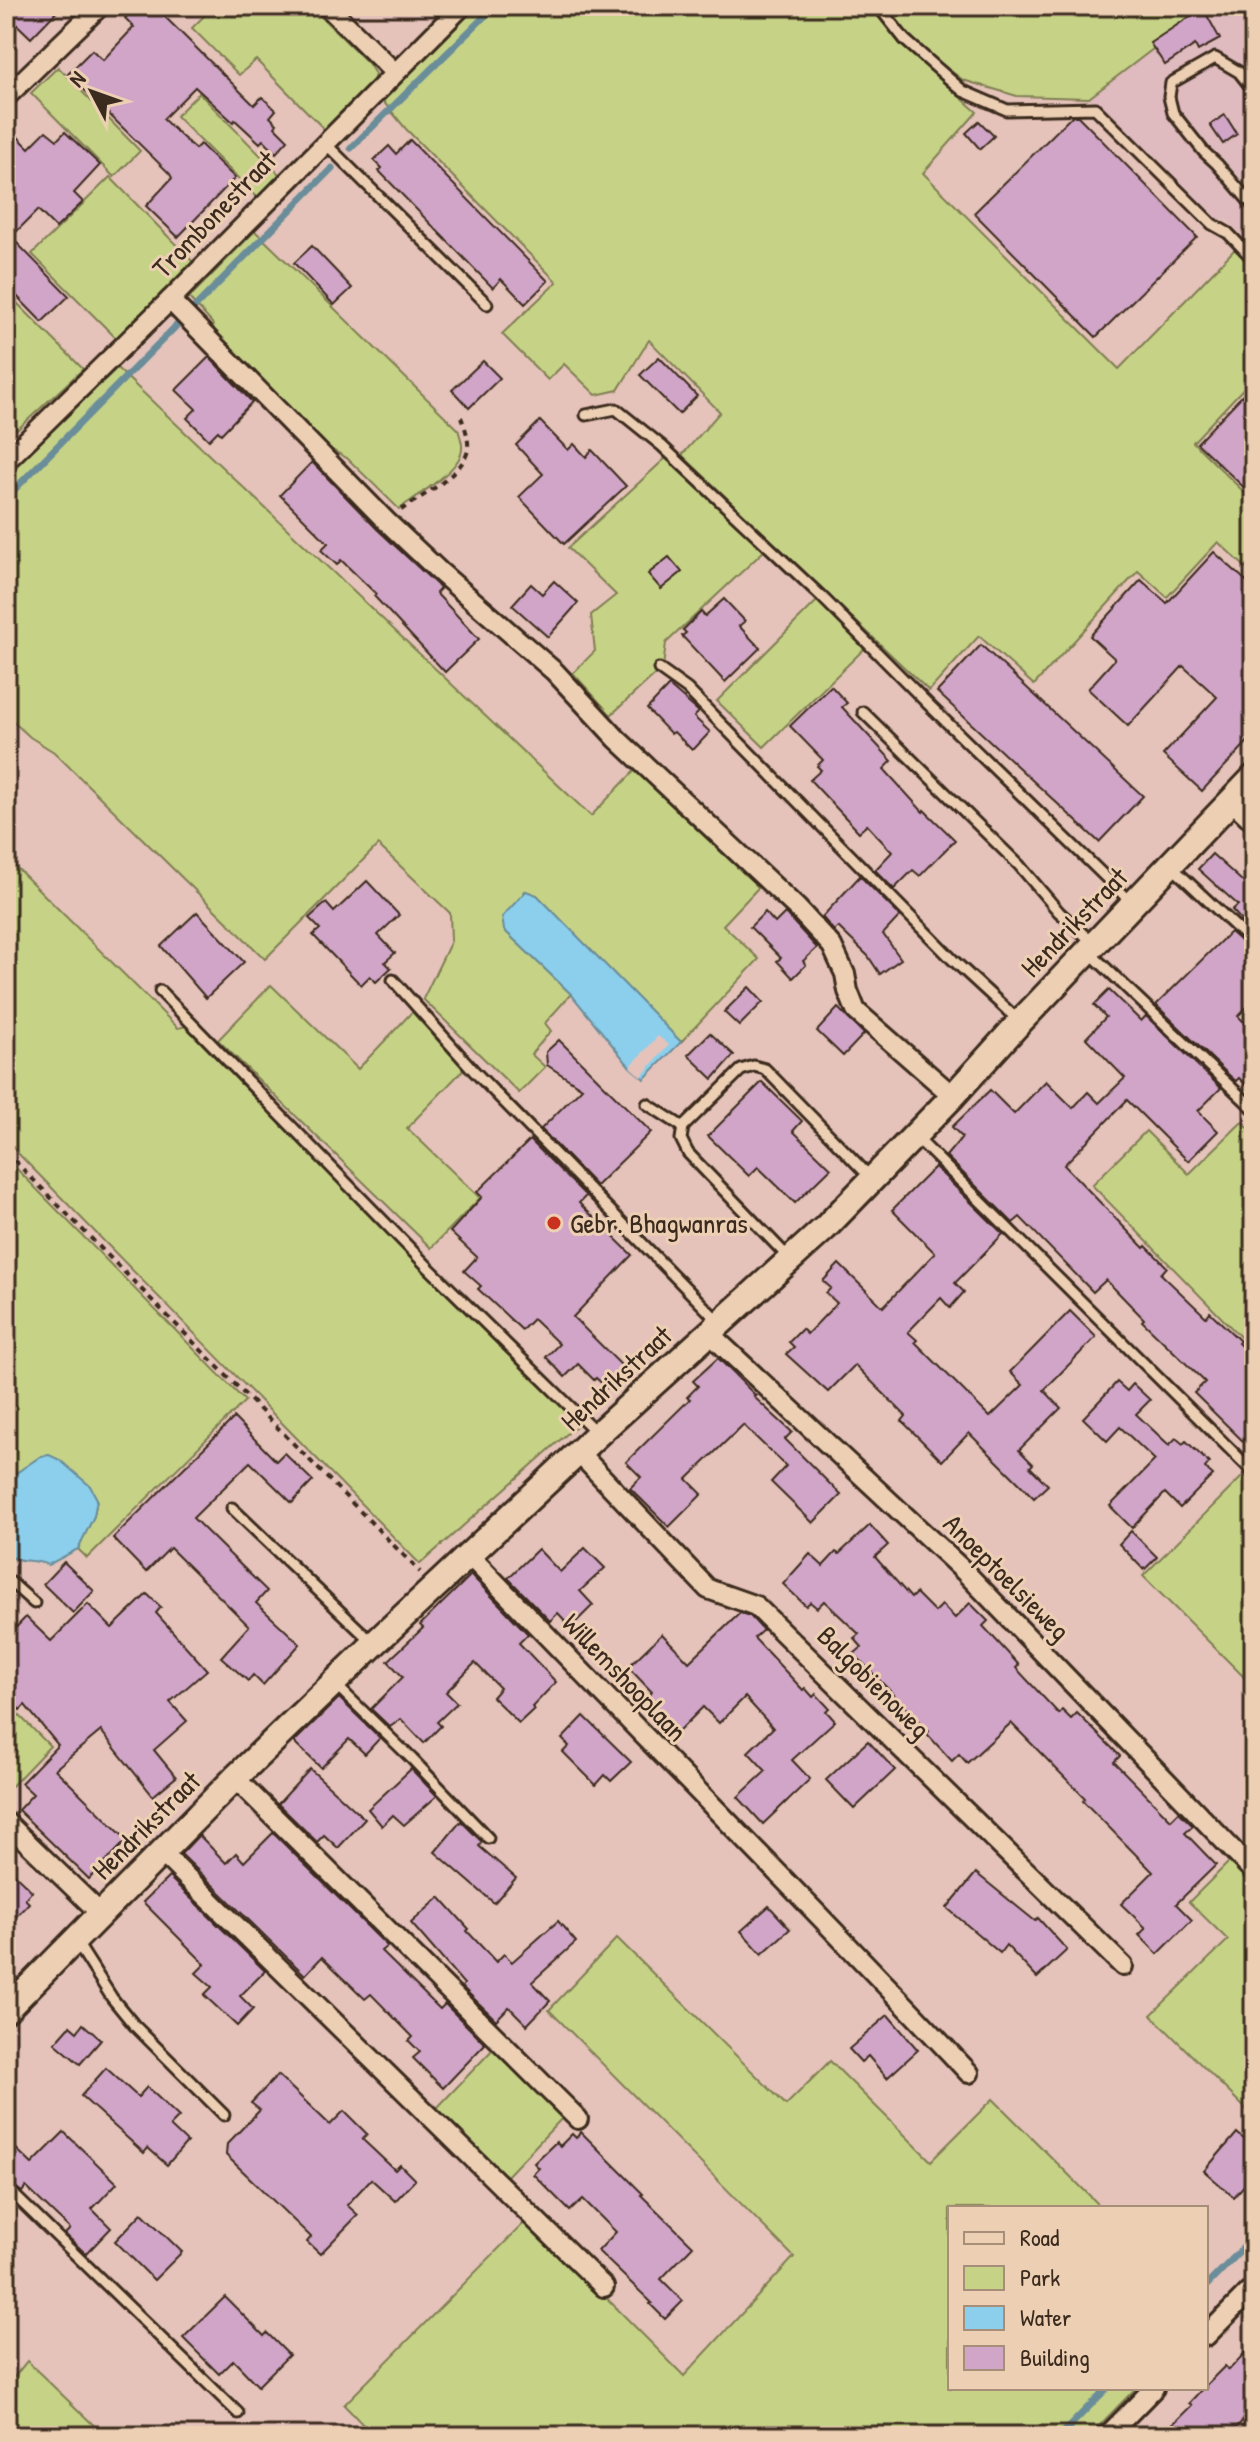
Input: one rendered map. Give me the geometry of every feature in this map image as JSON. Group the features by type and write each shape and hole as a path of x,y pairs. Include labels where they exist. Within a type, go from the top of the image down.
{"street":[{"path":"6,97 100,6"},
{"path":"327,6 395,73"},
{"name":"Trombonestraat","path":"9,451 170,300 462,6"},
{"path":"170,300 386,521 555,672 617,739 797,908 832,946 845,974 856,1011 953,1096"},
{"name":"Hendrikstraat","path":"6,2010 235,1778 374,1644 598,1434 825,1228 1254,777"},
{"path":"1232,801 1254,822"},
{"name":"Anoeptoelsieweg","path":"715,1328 965,1572 1254,1872"},
{"name":"Balgobienoweg","path":"579,1453 708,1589 756,1606 1123,1966"},
{"name":"Willemshooplaan","path":"469,1555 969,2073"},
{"path":"235,1778 578,2119"},
{"path":"6,1822 101,1914"},
{"path":"161,1852 604,2287"},
{"path":"1208,2334 1254,2287"},
{"path":"1107,2436 1152,2390"}],"lane":[{"path":"878,6 905,40 963,91 1007,110 1095,108 1212,224 1228,233 1254,260"},
{"path":"1254,91 1239,72 1215,58 1171,83 1169,97 1173,113 1254,207"},
{"path":"324,142 487,304"},
{"path":"586,415 616,409 662,446 822,597 1133,904"},
{"path":"659,669 687,689 953,960 1020,1022"},
{"path":"863,712 1019,865 1091,948 1254,1109"},
{"path":"1170,865 1254,944"},
{"path":"393,980 715,1328"},
{"path":"160,991 429,1268 598,1434"},
{"path":"790,1260 688,1153 681,1139 683,1127 741,1070 754,1066 765,1069 872,1180"},
{"path":"647,1104 683,1127"},
{"path":"915,1136 1254,1473"},
{"path":"232,1508 374,1644"},
{"path":"6,1578 34,1603"},
{"path":"334,1683 488,1838"},
{"path":"75,1940 112,1998 134,2025 224,2115"},
{"path":"6,2187 238,2413"}],"path":[{"path":"386,521 447,478 465,458 468,446 461,417"},
{"path":"6,1152 435,1587"}],"shaded area":[{"path":"1209,6 1254,6 1254,247 1226,219 1215,220 1089,98"}],"green space":[{"path":"214,6 310,6 368,63 375,74 372,85 326,131 256,60 239,75 192,28"},
{"path":"476,6 871,6 899,42 977,112 923,173 1119,369 1236,248 1254,265 1254,377 1193,442 1254,502 1254,575 1218,542 1167,597 1138,571 1034,685 979,636 929,691 682,455 720,412 649,340 618,390 596,395 564,364 548,380 502,334 557,282 406,129 382,100"},
{"path":"886,6 1209,6 1089,98 1017,96 963,80 926,52"},
{"path":"58,67 140,151 114,177 31,93"},
{"path":"199,93 281,176 258,198 176,116"},
{"path":"110,177 193,262 116,338 32,254"},
{"path":"255,231 458,429 462,447 457,461 443,477 399,509 347,458 315,441 217,338 212,323 189,298"},
{"path":"6,292 83,369 18,429 6,427"},
{"path":"117,368 591,816 643,762 772,873 723,925 759,959 681,1042 537,895 525,891 504,930 571,994 545,1023 551,1031 531,1054 545,1067 519,1093 423,999 451,941 450,913 378,845 265,959 54,752 30,737 6,715 6,475"},
{"path":"668,456 765,550 666,643 663,667 611,715 573,673 595,651 591,615 616,595 568,548"},
{"path":"818,600 865,648 764,747 717,701"},
{"path":"6,857 178,1028 187,1026 579,1413 577,1425 420,1564 6,1141"},
{"path":"271,985 358,1069 412,1012 464,1069 407,1128 480,1198 431,1248 218,1040"},
{"path":"1242,1122 1254,1133 1254,1351 1092,1185 1146,1131 1189,1174"},
{"path":"6,1158 245,1401 87,1558 78,1549 94,1516 97,1499 41,1457 6,1480"},
{"path":"1244,1475 1254,1484 1254,1687 1143,1576"},
{"path":"6,1702 50,1746 6,1792"},
{"path":"1254,1837 1254,2117 1151,2015 1228,1940 1189,1902"},
{"path":"617,1938 786,2105 830,2061 931,2161 993,2099 1100,2206 948,2206 948,2390 1134,2390 1089,2436 374,2436 344,2405 528,2219 684,2376 794,2257 549,2010"},
{"path":"496,2046 565,2115 505,2178 436,2109"},
{"path":"27,2361 105,2436 6,2436 6,2387"}],"water":[{"path":"526,891 537,895 681,1042 644,1079 630,1067 571,994 504,930 502,917"},
{"path":"49,1455 60,1460 90,1486 97,1499 94,1516 78,1549 48,1565 6,1555 6,1480 41,1456"}],"pier":[{"path":"658,1036 669,1045 641,1077 630,1067"}],"building":[{"path":"6,6 62,6 31,38 6,14"},
{"path":"138,6 154,6 254,105 262,97 276,110 270,117 288,140 276,153 263,140 260,143 235,120 233,122 195,87 163,119 195,149 200,144 235,178 178,237 146,206 172,178 170,174 68,74 92,50 103,60 134,27 125,18"},
{"path":"1203,8 1220,39 1198,51 1195,45 1165,65 1150,43"},
{"path":"1225,115 1237,134 1223,144 1210,125"},
{"path":"1072,116 1078,116 1197,237 1096,337 974,213"},
{"path":"979,121 994,136 980,149 966,133"},
{"path":"6,125 29,148 46,131 57,140 65,132 100,165 74,193 83,202 56,228 38,210 11,237 69,296 42,322 6,285"},
{"path":"410,140 548,281 525,304 501,279 493,288 379,171 382,168 374,160 389,146 396,154"},
{"path":"312,246 352,288 334,305 294,263"},
{"path":"209,357 252,402 221,434 218,431 209,440 187,418 196,409 176,390"},
{"path":"659,357 697,396 679,414 640,375"},
{"path":"483,361 500,378 469,408 452,390"},
{"path":"1254,383 1254,497 1197,443"},
{"path":"540,421 568,450 574,444 586,457 592,450 626,486 564,544 519,497 543,474 516,445"},
{"path":"312,462 436,584 440,589 436,593 479,639 445,672 374,596 376,594 341,560 337,565 321,550 328,543 280,495"},
{"path":"1214,552 1254,588 1254,735 1202,791 1163,755 1217,697 1183,666 1128,726 1088,689 1115,659 1090,636 1141,580 1167,603"},
{"path":"669,557 682,572 661,589 648,574"},
{"path":"554,581 578,603 548,637 512,605 531,584 542,594"},
{"path":"724,599 745,621 739,626 760,648 725,682 682,636 686,633 683,630 701,612 705,616"},
{"path":"981,645 1143,796 1099,842 937,692"},
{"path":"669,686 699,712 694,717 710,732 694,749 674,732 671,734 647,709"},
{"path":"831,686 847,703 842,707 892,761 884,769 923,812 955,840 920,876 913,870 894,889 875,870 892,852 867,825 859,832 810,780 821,770 817,766 823,760 790,726"},
{"path":"1212,854 1252,890 1254,887 1254,934 1232,910 1238,905 1198,869"},
{"path":"860,876 900,916 883,934 901,959 880,974 868,956 838,927 834,931 822,917"},
{"path":"367,881 399,915 378,935 395,953 385,962 391,968 376,982 370,976 361,985 313,935 320,929 309,918 326,903 334,912"},
{"path":"197,912 244,962 206,998 161,946"},
{"path":"765,912 775,923 785,913 817,948 803,961 806,965 793,978 777,961 781,958 750,927"},
{"path":"1230,932 1254,951 1254,1000 1238,1016 1254,1032 1254,1093 1239,1078 1236,1081 1231,1077 1156,1005"},
{"path":"749,987 763,1002 739,1026 724,1012"},
{"path":"1109,990 1141,1021 1146,1016 1221,1088 1198,1111 1218,1131 1188,1161 1127,1100 1064,1165 1144,1248 1146,1246 1167,1267 1161,1274 1206,1317 1210,1312 1254,1359 1254,1452 1194,1393 1205,1382 1142,1321 1144,1319 1106,1280 1093,1292 1020,1217 1013,1223 946,1156 962,1137 952,1127 990,1090 1014,1114 1046,1081 1073,1108 1088,1092 1099,1103 1125,1078 1086,1038 1106,1017 1094,1005"},
{"path":"838,1008 864,1034 843,1056 817,1031"},
{"path":"710,1033 734,1055 713,1079 688,1055"},
{"path":"559,1040 651,1132 596,1186 541,1129 582,1088 547,1065 546,1052"},
{"path":"762,1082 802,1121 793,1131 831,1168 795,1203 758,1167 749,1176 708,1136"},
{"path":"530,1140 586,1196 579,1203 632,1255 573,1317 625,1369 607,1388 578,1364 565,1377 546,1357 559,1344 533,1319 522,1330 478,1289 481,1286 464,1271 477,1257 450,1232 482,1197 477,1192"},
{"path":"935,1167 1003,1234 955,1283 964,1292 950,1308 941,1298 908,1332 917,1340 915,1342 990,1417 1023,1385 1010,1372 1070,1311 1096,1337 1044,1390 1061,1408 1019,1450 1048,1485 1034,1498 969,1433 942,1461 902,1421 906,1416 855,1365 828,1392 786,1354 794,1347 789,1342 802,1329 807,1334 837,1303 826,1293 831,1288 823,1281 839,1264 883,1307 935,1253 892,1210"},
{"path":"718,1358 792,1432 785,1439 841,1495 813,1523 771,1482 786,1466 743,1425 687,1479 702,1494 669,1527 630,1488 641,1477 626,1462 690,1399 687,1397 698,1386 693,1381"},
{"path":"1117,1382 1127,1391 1133,1384 1150,1400 1136,1414 1169,1445 1176,1438 1183,1444 1186,1441 1209,1463 1205,1468 1213,1475 1180,1508 1165,1493 1132,1528 1110,1506 1155,1460 1120,1427 1107,1441 1083,1418"},
{"path":"234,1418 276,1461 284,1453 313,1481 292,1503 250,1462 193,1518 267,1591 256,1603 300,1644 263,1685 253,1675 248,1681 221,1657 249,1626 170,1548 146,1572 113,1538"},
{"path":"870,1525 888,1545 875,1557 911,1598 916,1593 935,1612 942,1605 955,1618 970,1603 988,1621 983,1626 1019,1665 1016,1668 1059,1714 1062,1710 1071,1719 1077,1713 1120,1756 1114,1762 1171,1820 1179,1812 1193,1826 1185,1833 1216,1865 1176,1904 1192,1920 1158,1954 1139,1935 1146,1928 1121,1904 1153,1872 1011,1723 967,1763 959,1754 952,1761 927,1734 929,1731 854,1654 862,1647 854,1638 859,1634 824,1601 817,1608 810,1602 806,1606 783,1584 810,1554 823,1566"},
{"path":"1131,1531 1157,1557 1144,1570 1119,1544"},
{"path":"585,1548 605,1568 580,1591 593,1605 571,1627 558,1613 550,1621 508,1578 538,1549 560,1572"},
{"path":"64,1562 94,1591 73,1613 43,1584"},
{"path":"471,1575 528,1634 519,1643 556,1682 519,1723 492,1697 500,1688 475,1663 446,1692 457,1703 437,1722 441,1726 424,1743 401,1719 390,1727 371,1709 403,1677 388,1661"},
{"path":"147,1594 161,1607 156,1613 207,1670 170,1702 187,1721 154,1750 176,1777 153,1796 101,1731 55,1769 127,1840 89,1879 18,1810 33,1794 21,1783 58,1745 25,1705 20,1710 6,1696 6,1638 26,1617 51,1641 88,1604 112,1628"},
{"path":"740,1613 750,1616 763,1630 754,1638 803,1690 805,1688 813,1697 816,1694 829,1708 826,1711 835,1721 792,1760 810,1779 763,1824 738,1797 766,1771 748,1752 773,1728 745,1697 719,1723 703,1707 674,1736 643,1700 652,1692 628,1667 662,1634 689,1662"},
{"path":"339,1698 380,1738 365,1754 349,1739 321,1768 294,1742"},
{"path":"584,1716 631,1762 611,1781 605,1775 596,1785 563,1752 569,1746 562,1739"},
{"path":"868,1741 895,1770 854,1809 826,1780"},
{"path":"310,1769 365,1819 338,1848 324,1835 317,1842 278,1804"},
{"path":"411,1769 437,1796 404,1825 393,1815 382,1826 368,1809"},
{"path":"461,1821 482,1842 479,1846 516,1878 494,1903 435,1852"},
{"path":"273,1833 387,1946 381,1951 440,2009 445,2004 485,2044 443,2088 413,2058 420,2052 409,2041 413,2037 371,1994 365,1999 322,1957 305,1975 181,1854 199,1835 226,1863 236,1853 244,1862"},
{"path":"6,1866 32,1891 25,1899 29,1903 6,1927"},
{"path":"976,1873 1035,1921 1038,1918 1067,1950 1037,1978 1006,1945 1000,1953 947,1908"},
{"path":"169,1877 265,1971 240,1996 253,2009 237,2026 204,1995 212,1987 196,1973 205,1964 143,1902"},
{"path":"440,1897 496,1962 504,1954 512,1962 558,1921 576,1942 532,1982 550,2001 527,2025 509,2007 496,2020 462,1987 464,1984 411,1923"},
{"path":"769,1906 790,1929 762,1954 741,1931"},
{"path":"888,2015 918,2050 887,2078 868,2056 861,2062 849,2049"},
{"path":"83,2024 101,2040 80,2064 55,2043 70,2026 77,2032"},
{"path":"106,2068 138,2097 147,2087 179,2117 170,2126 187,2142 167,2165 148,2148 144,2153 81,2096"},
{"path":"278,2075 330,2125 344,2111 367,2134 362,2139 395,2170 400,2165 415,2180 395,2201 371,2179 347,2205 358,2215 320,2254 307,2242 311,2237 226,2155 227,2144 260,2110 251,2103"},
{"path":"64,2132 117,2183 92,2209 111,2228 86,2254 65,2234 70,2229 26,2187 22,2192 6,2180 6,2139 32,2164"},
{"path":"581,2132 693,2246 661,2279 683,2301 665,2319 598,2251 616,2232 583,2199 570,2211 533,2174 539,2168 534,2163 556,2142 560,2146 572,2134 576,2138"},
{"path":"1237,2133 1254,2148 1254,2174 1234,2197 1204,2171"},
{"path":"142,2213 182,2252 154,2280 115,2241"},
{"path":"225,2297 264,2336 267,2333 289,2355 258,2386 233,2360 219,2374 183,2338"},
{"path":"1254,2343 1254,2409 1228,2436 1161,2436 1192,2405 1189,2403 1201,2390 1208,2390 1208,2383 1225,2366 1229,2370"}],"waterway":[{"path":"351,148 495,6"},
{"path":"191,311 332,168"},
{"path":"6,498 181,321"},
{"path":"1208,2284 1254,2237"},
{"path":"1060,2436 1105,2390"}],"place":[{"name":"Gebr. Bhagwanras","path":"554,1223"}]}
